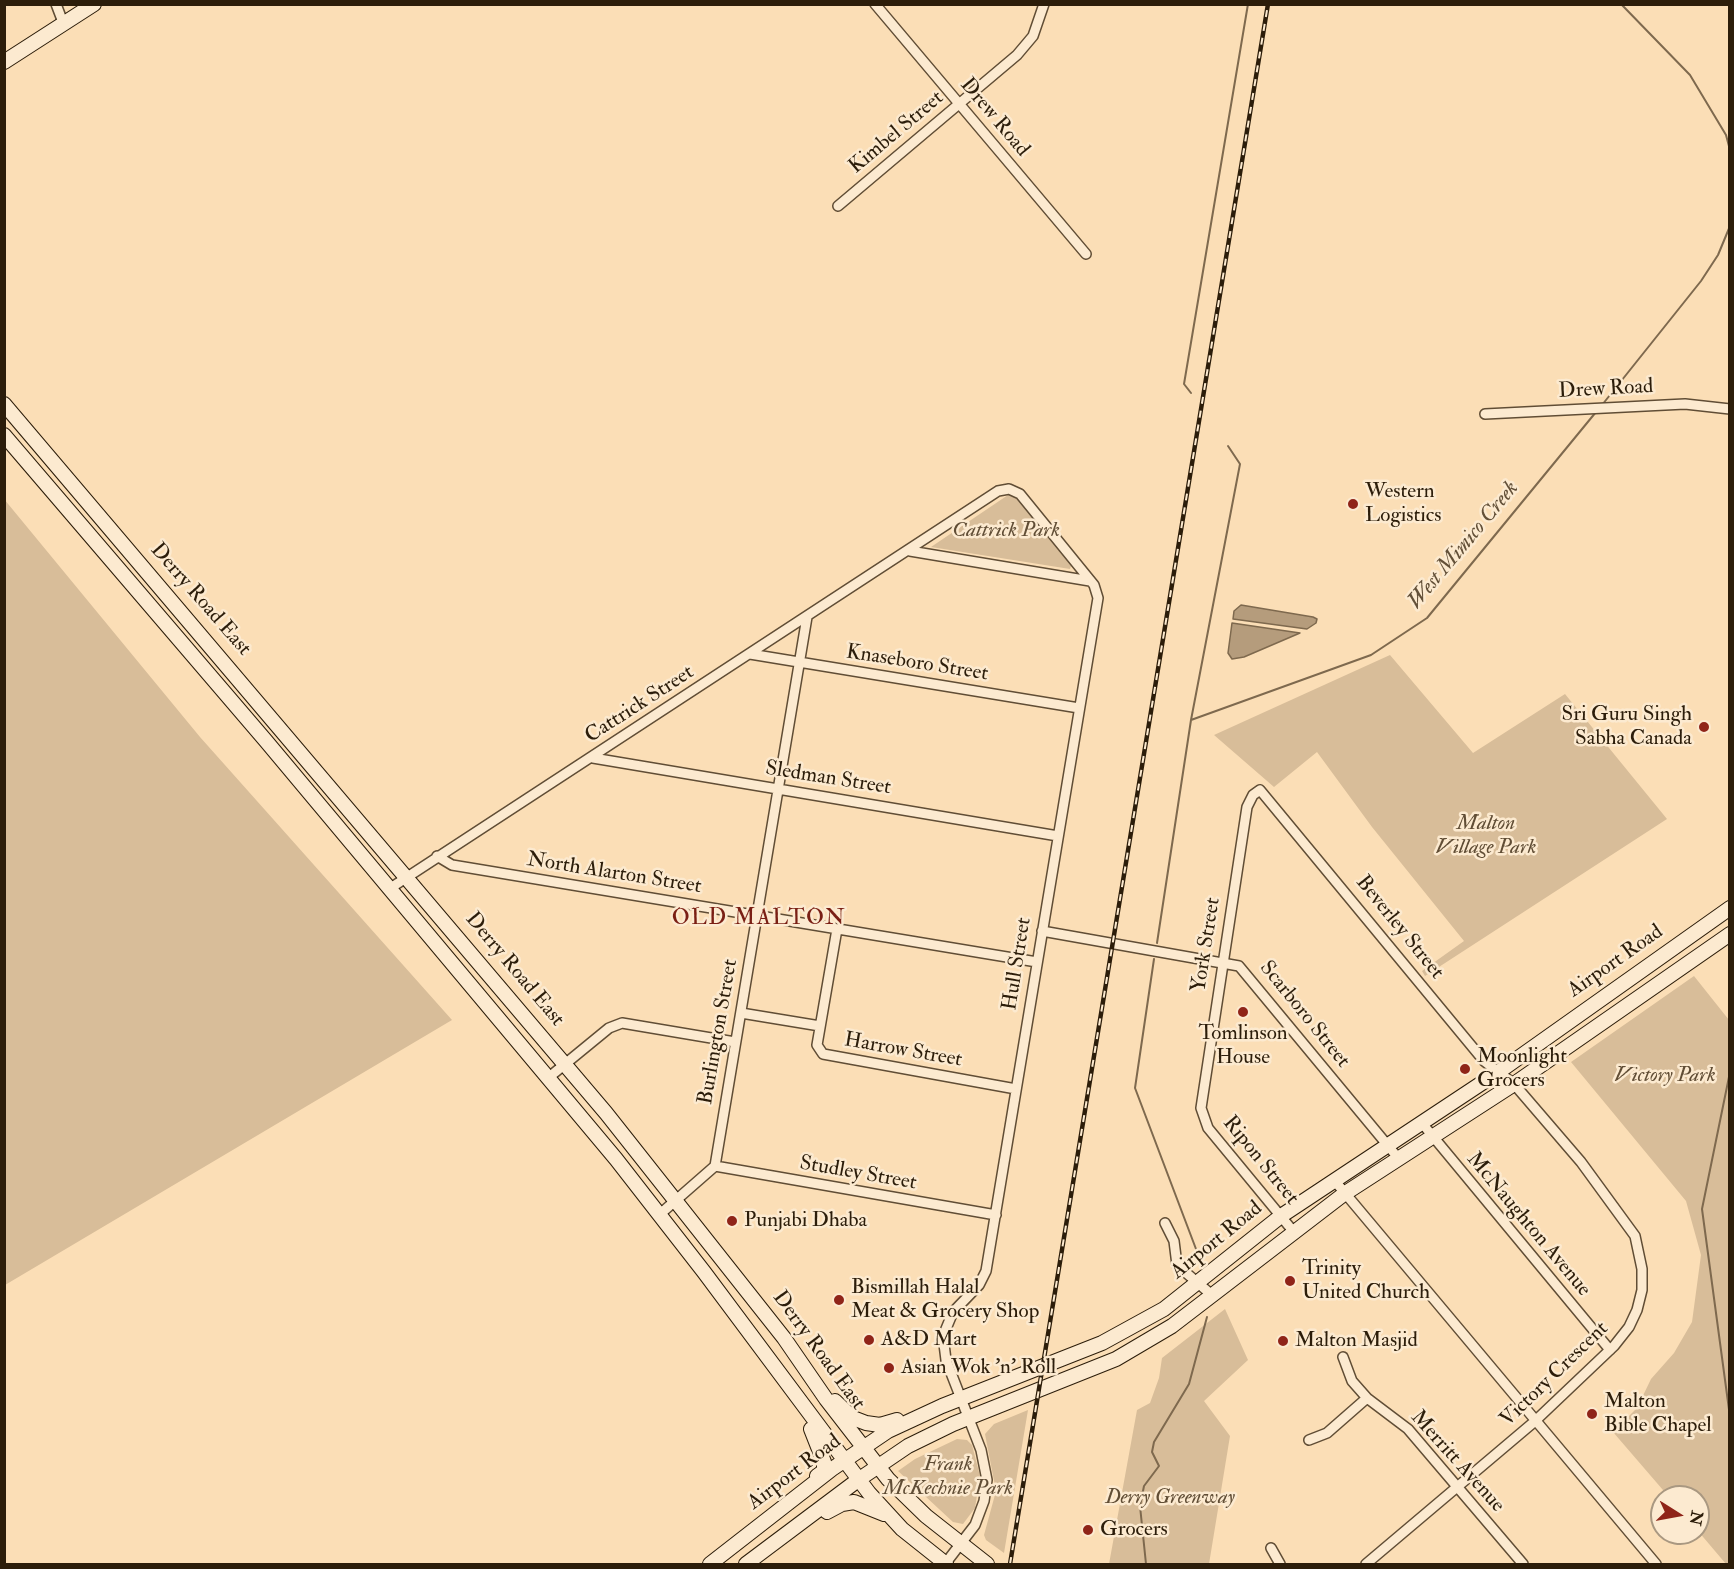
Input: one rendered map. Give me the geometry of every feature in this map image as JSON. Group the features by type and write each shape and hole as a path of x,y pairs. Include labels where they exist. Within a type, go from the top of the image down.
{"main road":[{"path":"4,62 94,4"},
{"name":"Derry Road East","path":"4,404 565,1064 784,1338 826,1399 878,1466 912,1504 987,1564"},
{"name":"Derry Road East","path":"4,435 548,1078 659,1215 858,1480 903,1529 945,1564"},
{"path":"340,830 357,817"},
{"name":"Airport Road","path":"710,1564 843,1461 911,1419 1102,1343 1164,1309 1281,1216 1497,1072 1730,908"},
{"name":"Airport Road","path":"746,1564 858,1480 925,1437 1129,1353 1173,1326 1293,1231 1344,1194 1433,1139 1730,934"},
{"path":"1658,958 1674,971"},
{"path":"772,1515 773,1511 824,1471 820,1447 798,1411 798,1398"},
{"path":"826,1399 837,1402 853,1418 866,1423 880,1425 906,1418 911,1419"},
{"path":"787,1534 799,1534 833,1508 850,1502 860,1503 882,1512 903,1529"}],"street":[{"path":"46,4 56,7 64,25"},
{"name":"Drew Road","path":"875,4 1086,254"},
{"name":"Kimbel Street","path":"838,206 1017,55 1033,36 1044,4"},
{"name":"Drew Road","path":"1485,414 1685,404 1730,409"},
{"path":"4,443 31,465"},
{"name":"Hull Street","path":"910,551 998,491 1009,489 1020,494 1090,581 1096,589 1098,598 985,1275 953,1312 943,1336 943,1350 984,1461 987,1480 979,1516 945,1564"},
{"path":"910,551 1090,581"},
{"name":"Cattrick Street","path":"389,889 910,551"},
{"name":"Burlington Street","path":"715,1166 807,617"},
{"name":"Knaseboro Street","path":"750,654 1079,708"},
{"name":"Sledman Street","path":"593,758 1058,836"},
{"name":"York Street","path":"1202,1111 1200,1099 1247,807 1253,795 1260,790"},
{"name":"Beverley Street","path":"1260,790 1497,1072 1514,1084"},
{"name":"North Alarton Street","path":"437,856 452,865 1037,962"},
{"path":"820,1026 837,929"},
{"name":"Scarboro Street","path":"1042,932 1223,961 1243,969 1399,1159"},
{"name":"Harrow Street","path":"741,1012 820,1026 817,1045 819,1051 828,1057 1016,1089"},
{"path":"548,1078 609,1028 622,1023 735,1042"},
{"name":"Victory Crescent","path":"1366,1564 1534,1422 1610,1350 1629,1327 1642,1290 1642,1269 1635,1236 1581,1162 1514,1084"},
{"name":"Ripon Street","path":"1202,1111 1208,1128 1293,1231"},
{"name":"McNaughton Avenue","path":"1420,1122 1610,1350"},
{"path":"659,1215 715,1166"},
{"name":"Studley Street","path":"715,1166 996,1215"},
{"path":"1334,1180 1534,1422 1656,1564"},
{"path":"1165,1223 1174,1241 1177,1265 1213,1296"},
{"name":"Merritt Avenue","path":"1343,1357 1352,1381 1367,1398 1408,1429 1523,1564"},
{"path":"1309,1440 1327,1433 1367,1398"},
{"path":"1271,1548 1280,1564"}],"green space":[{"name":"Cattrick Park","path":"1008,495 1016,498 1071,566 1070,569 931,547"},
{"path":"4,499 200,737 452,1020 5,1285"},
{"name":"Malton Village Park","path":"1390,655 1473,753 1565,694 1667,819 1425,976 1422,971 1464,941 1372,827 1317,752 1274,787 1214,735"},
{"name":"Victory Park","path":"1694,976 1729,1020 1729,1564 1726,1564 1710,1545 1710,1485 1659,1485 1613,1432 1637,1408 1651,1379 1674,1353 1692,1322 1701,1255 1686,1201 1571,1062"},
{"name":"Derry Greenway","path":"1225,1309 1248,1360 1204,1401 1230,1436 1209,1564 1109,1564 1137,1410 1150,1403 1159,1378 1162,1358"},
{"name":"Frank McKechnie Park","path":"1028,1410 1004,1553 986,1540 984,1535 996,1491 985,1434 994,1424"},
{"name":"Frank McKechnie Park","path":"957,1439 967,1440 972,1445 980,1476 975,1508 963,1524 953,1522 898,1471 915,1459"}],"shaded area":[{"path":"1241,605 1317,619 1316,623 1307,629 1233,619 1234,611"},
{"path":"1232,623 1300,633 1244,657 1232,659 1228,653"}],"waterway":[{"path":"1191,393 1184,384 1248,4"},
{"name":"West Mimico Creek","path":"1621,4 1690,75 1726,135 1730,150"},
{"name":"West Mimico Creek","path":"1602,405 1701,281 1718,255 1730,226"},
{"name":"West Mimico Creek","path":"1191,720 1371,655 1427,618 1596,412"},
{"path":"1157,943 1191,720 1240,464 1228,446"},
{"name":"West Mimico Creek","path":"1154,959 1135,1088 1196,1249"},
{"path":"1730,1072 1702,1209 1730,1417"},
{"name":"West Mimico Creek","path":"1146,1564 1140,1506 1144,1486 1159,1466 1152,1452 1154,1442 1189,1384 1207,1317"}],"railway":[{"path":"1010,1564 1268,4"}],"place":[{"name":"Western Logistics","path":"1353,504"},
{"name":"Sri Guru Singh Sabha Canada","path":"1704,727"},
{"name":"Tomlinson House","path":"1243,1012"},
{"name":"Moonlight Grocers","path":"1465,1069"},
{"name":"Punjabi Dhaba","path":"732,1221"},
{"name":"Trinity United Church","path":"1290,1281"},
{"name":"Bismillah Halal Meat & Grocery Shop","path":"839,1300"},
{"name":"A&D Mart","path":"869,1340"},
{"name":"Malton Masjid","path":"1283,1341"},
{"name":"Asian Wok 'n' Roll","path":"889,1368"},
{"name":"Malton Bible Chapel","path":"1592,1414"},
{"name":"Grocers","path":"1088,1530"}],"district":[{"name":"OLD MALTON","path":"759,919"}]}
